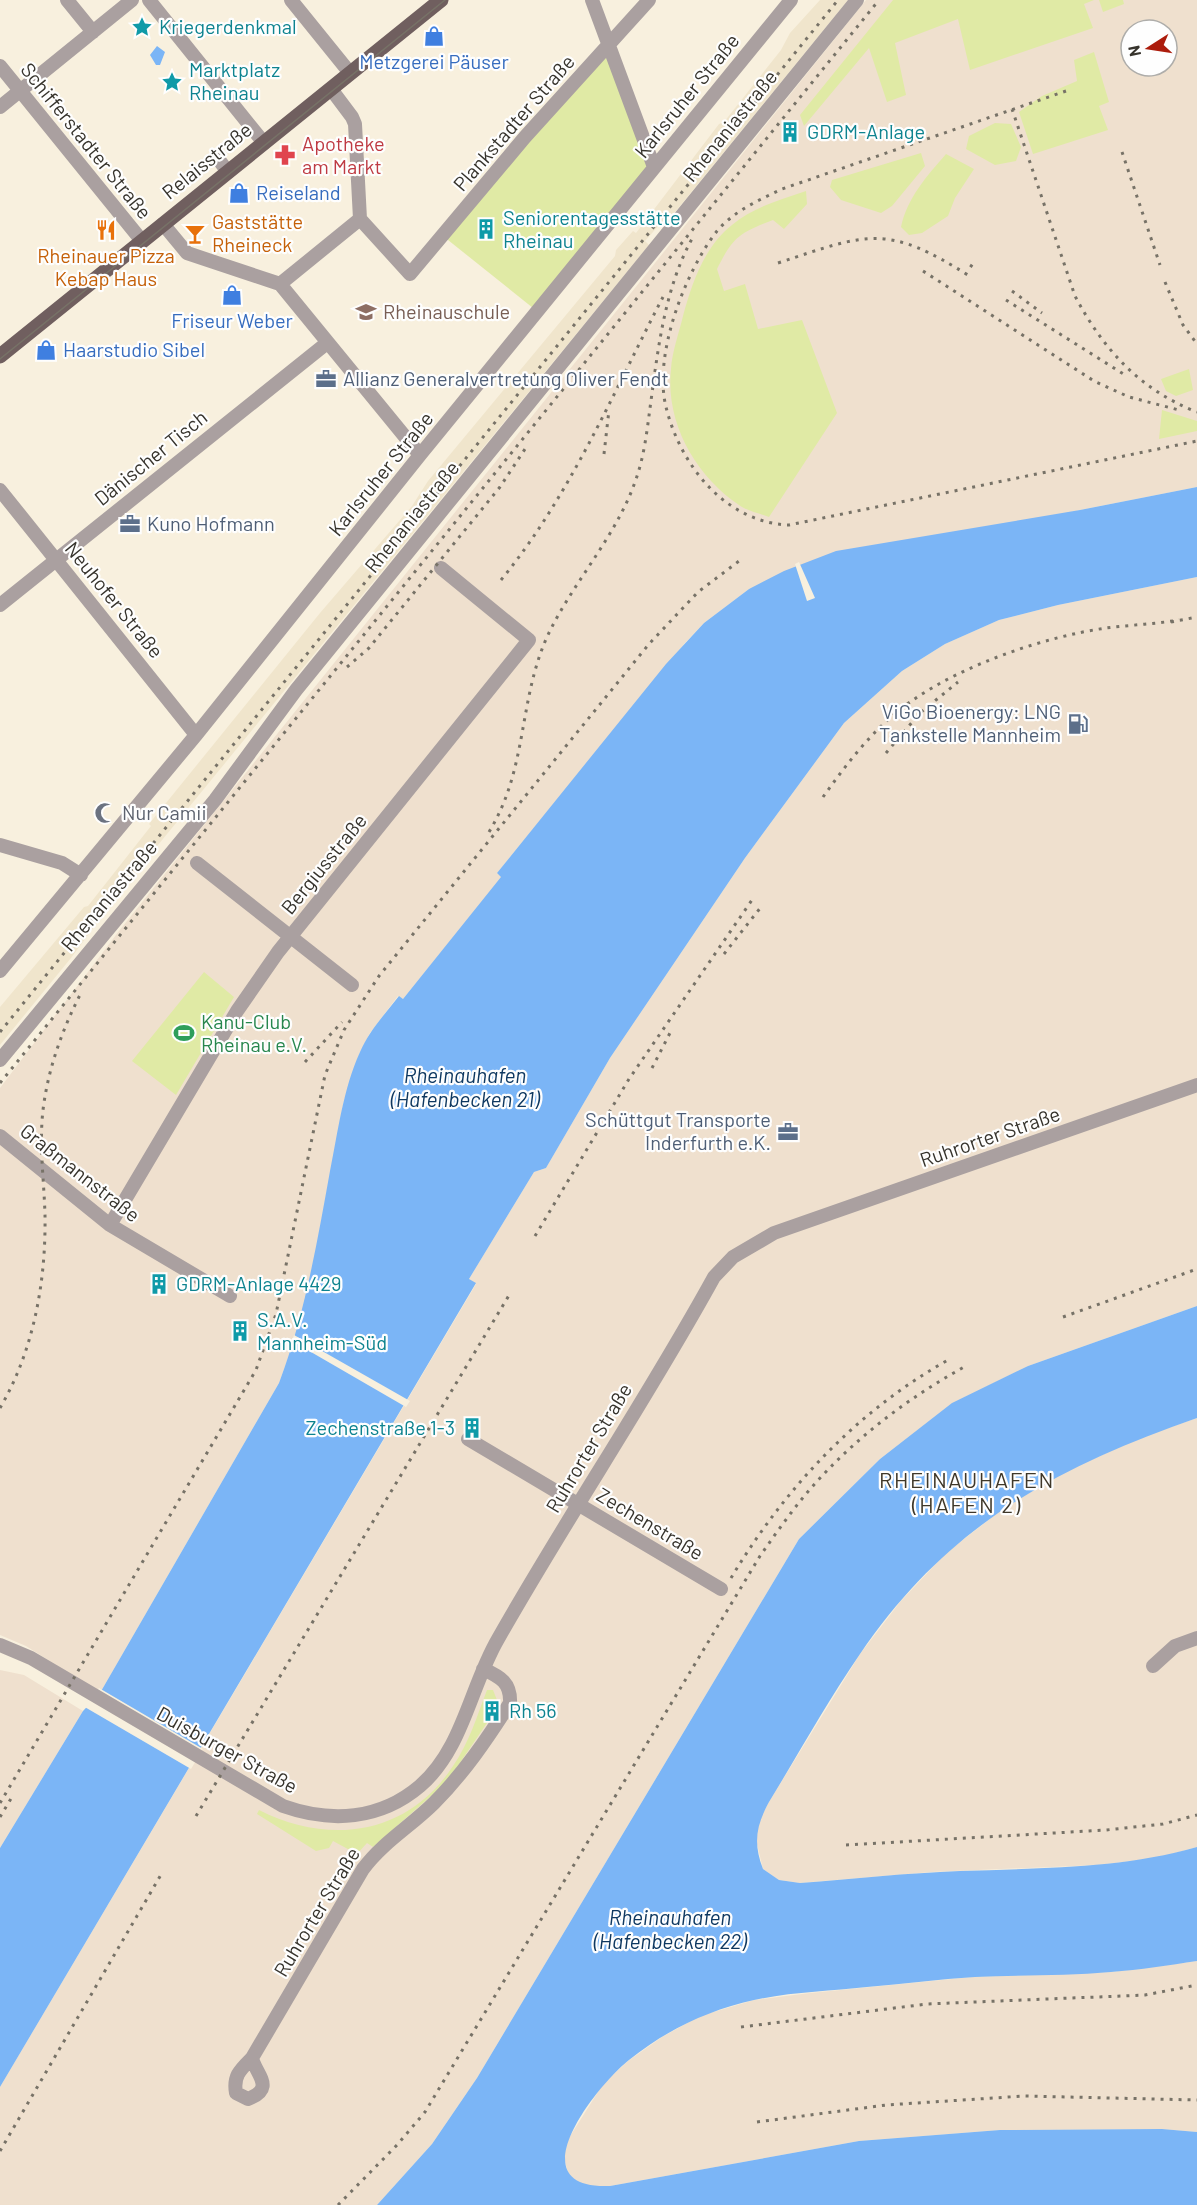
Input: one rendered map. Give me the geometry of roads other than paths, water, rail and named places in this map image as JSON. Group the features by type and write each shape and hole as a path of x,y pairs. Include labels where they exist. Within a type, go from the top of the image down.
{"main road":[{"name":"Relaisstraße","path":"0,356 163,224 224,166 264,142 441,0"}],"street":[{"path":"67,0 93,32"},
{"path":"0,107 132,0"},
{"path":"149,0 264,142"},
{"path":"291,0 350,73"},
{"path":"592,0 654,167"},
{"name":"Plankstadter Straße","path":"360,219 410,273 608,43 649,0"},
{"name":"Karlsruher Straße","path":"0,971 196,735 420,455 791,0"},
{"name":"Rhenaniastraße","path":"0,1060 186,835 304,681 857,0"},
{"name":"Schifferstadter Straße","path":"0,66 142,241"},
{"path":"331,89 355,124 360,219 280,284 420,455"},
{"name":"Schifferstadter Straße","path":"163,224 187,253 280,284"},
{"name":"Dänischer Tisch","path":"0,605 327,342"},
{"name":"Neuhofer Straße","path":"0,490 196,735"},
{"name":"Bergiusstraße","path":"110,1225 237,1011 291,936 530,640 441,568"},
{"path":"0,845 62,863 81,875"},
{"path":"197,863 352,986"},
{"name":"Ruhrorter Straße","path":"252,2058 363,1869 375,1853 432,1805 464,1771 510,1703 511,1692 506,1681 483,1669 497,1640 577,1504 724,1264 742,1250 774,1233 1197,1085"},
{"name":"Graßmannstraße","path":"0,1136 110,1225 230,1296"},
{"name":"Zechenstraße","path":"468,1438 720,1589"},
{"path":"1153,1666 1175,1646 1197,1638"},
{"name":"Duisburger Straße","path":"0,1645 30,1658 265,1798 308,1815 340,1817 364,1814 392,1805 435,1771 453,1743 483,1669"}],"water":[{"path":"157,46 165,52 160,65 156,65 150,55"},
{"name":"Rheinauhafen (Hafenbecken 21)","path":"1197,487 1197,577 1058,605 999,620 945,644 902,671 844,723 745,858 610,1058 546,1168 534,1172 469,1279 476,1283 0,2087 0,1848 83,1711 100,1693 279,1383 296,1331 309,1278 345,1096 360,1052 378,1023 399,996 403,999 501,877 497,873 666,664 704,623 749,589 784,571 836,551 1080,510"},
{"name":"Rheinauhafen (Hafenbecken 22)","path":"1197,1306 1197,1418 1096,1458 1050,1481 967,1536 929,1570 894,1609 836,1690 769,1802 761,1819 757,1843 763,1869 779,1880 800,1883 920,1873 1050,1868 1109,1863 1139,1860 1197,1847 1197,1961 1094,1973 934,1980 796,1993 737,2004 672,2031 629,2060 598,2092 583,2113 571,2135 565,2155 568,2172 582,2183 610,2186 859,2141 1000,2130 1162,2129 1197,2132 1197,2205 377,2205 432,2144 477,2078 799,1539 880,1459 952,1403 1028,1366"}],"tram line":[{"path":"0,359 445,0"}],"railway":[{"path":"0,1032 838,0"},
{"path":"0,1083 879,0"},
{"path":"1066,91 782,189 747,207 724,224 705,248 694,268 683,291 668,339 663,386 666,407 673,429 694,469 717,495 745,514 766,522 789,525 1197,441"},
{"path":"1012,109 1075,296 1086,315 1111,350 1141,380 1177,403 1197,412"},
{"path":"1122,152 1160,265"},
{"path":"489,832 502,808 510,784 531,686 547,637 557,617 618,520 636,479 645,444 664,320 675,278 693,237"},
{"path":"778,263 835,245 857,240 877,239 897,241 918,248 971,277"},
{"path":"970,265 976,269"},
{"path":"923,271 1094,381 1129,397 1179,410"},
{"path":"1165,282 1183,325 1197,344"},
{"path":"1012,291 1042,313"},
{"path":"501,580 526,548 569,479 663,297"},
{"path":"1006,300 1125,375"},
{"path":"604,454 609,410"},
{"path":"347,667 369,648 500,487 525,449"},
{"path":"0,1803 256,1370 276,1314 325,1075 344,1030 379,976 649,644 698,592 743,558"},
{"path":"1171,622 1197,617"},
{"path":"823,797 875,732 913,700 956,675 1006,654 1057,638 1106,628 1179,620"},
{"path":"886,753 920,713 958,682"},
{"path":"535,1236 629,1079 752,900"},
{"path":"724,954 761,907"},
{"path":"0,1408 22,1363 36,1314 45,1240 43,1110 48,1080 57,1050 81,993"},
{"path":"305,1062 342,1022"},
{"path":"652,1068 671,1031"},
{"path":"1063,1317 1197,1269"},
{"path":"196,1816 511,1292"},
{"path":"731,1578 775,1513 826,1454 883,1403 948,1360"},
{"path":"338,2205 397,2145 425,2112 760,1556 789,1515 822,1476 854,1444 907,1403 964,1367"},
{"path":"0,1817 12,1797"},
{"path":"846,1845 1106,1830 1163,1824 1197,1815"},
{"path":"0,2151 162,1873"},
{"path":"741,2027 927,2004 1145,1995 1197,1985"},
{"path":"757,2122 886,2105 1024,2096 1197,2100"}],"place":[{"name":"Kriegerdenkmal","path":"142,27"},
{"name":"Metzgerei Päuser","path":"434,36"},
{"name":"Marktplatz Rheinau","path":"172,82"},
{"name":"GDRM-Anlage","path":"790,132"},
{"name":"Apotheke am Markt","path":"285,155"},
{"name":"Reiseland","path":"239,193"},
{"name":"Seniorentagesstätte Rheinau","path":"486,229"},
{"name":"Rheinauer Pizza Kebap Haus","path":"106,230"},
{"name":"Gaststätte Rheineck","path":"195,234"},
{"name":"Friseur Weber","path":"232,295"},
{"name":"Rheinauschule","path":"366,312"},
{"name":"Haarstudio Sibel","path":"46,350"},
{"name":"Allianz Generalvertretung Oliver Fendt","path":"326,379"},
{"name":"Kuno Hofmann","path":"130,524"},
{"name":"ViGo Bioenergy: LNG Tankstelle Mannheim","path":"1078,724"},
{"name":"Nur Camii","path":"105,813"},
{"name":"Kanu-Club Rheinau e.V.","path":"184,1033"},
{"name":"Schüttgut Transporte Inderfurth e.K.","path":"788,1132"},
{"name":"GDRM-Anlage 4429","path":"159,1284"},
{"name":"S.A.V. Mannheim-Süd","path":"240,1331"},
{"name":"Zechenstraße 1-3","path":"472,1428"},
{"name":"Rh 56","path":"492,1711"}],"district":[{"name":"RHEINAUHAFEN (HAFEN 2)","path":"967,1492"}]}
